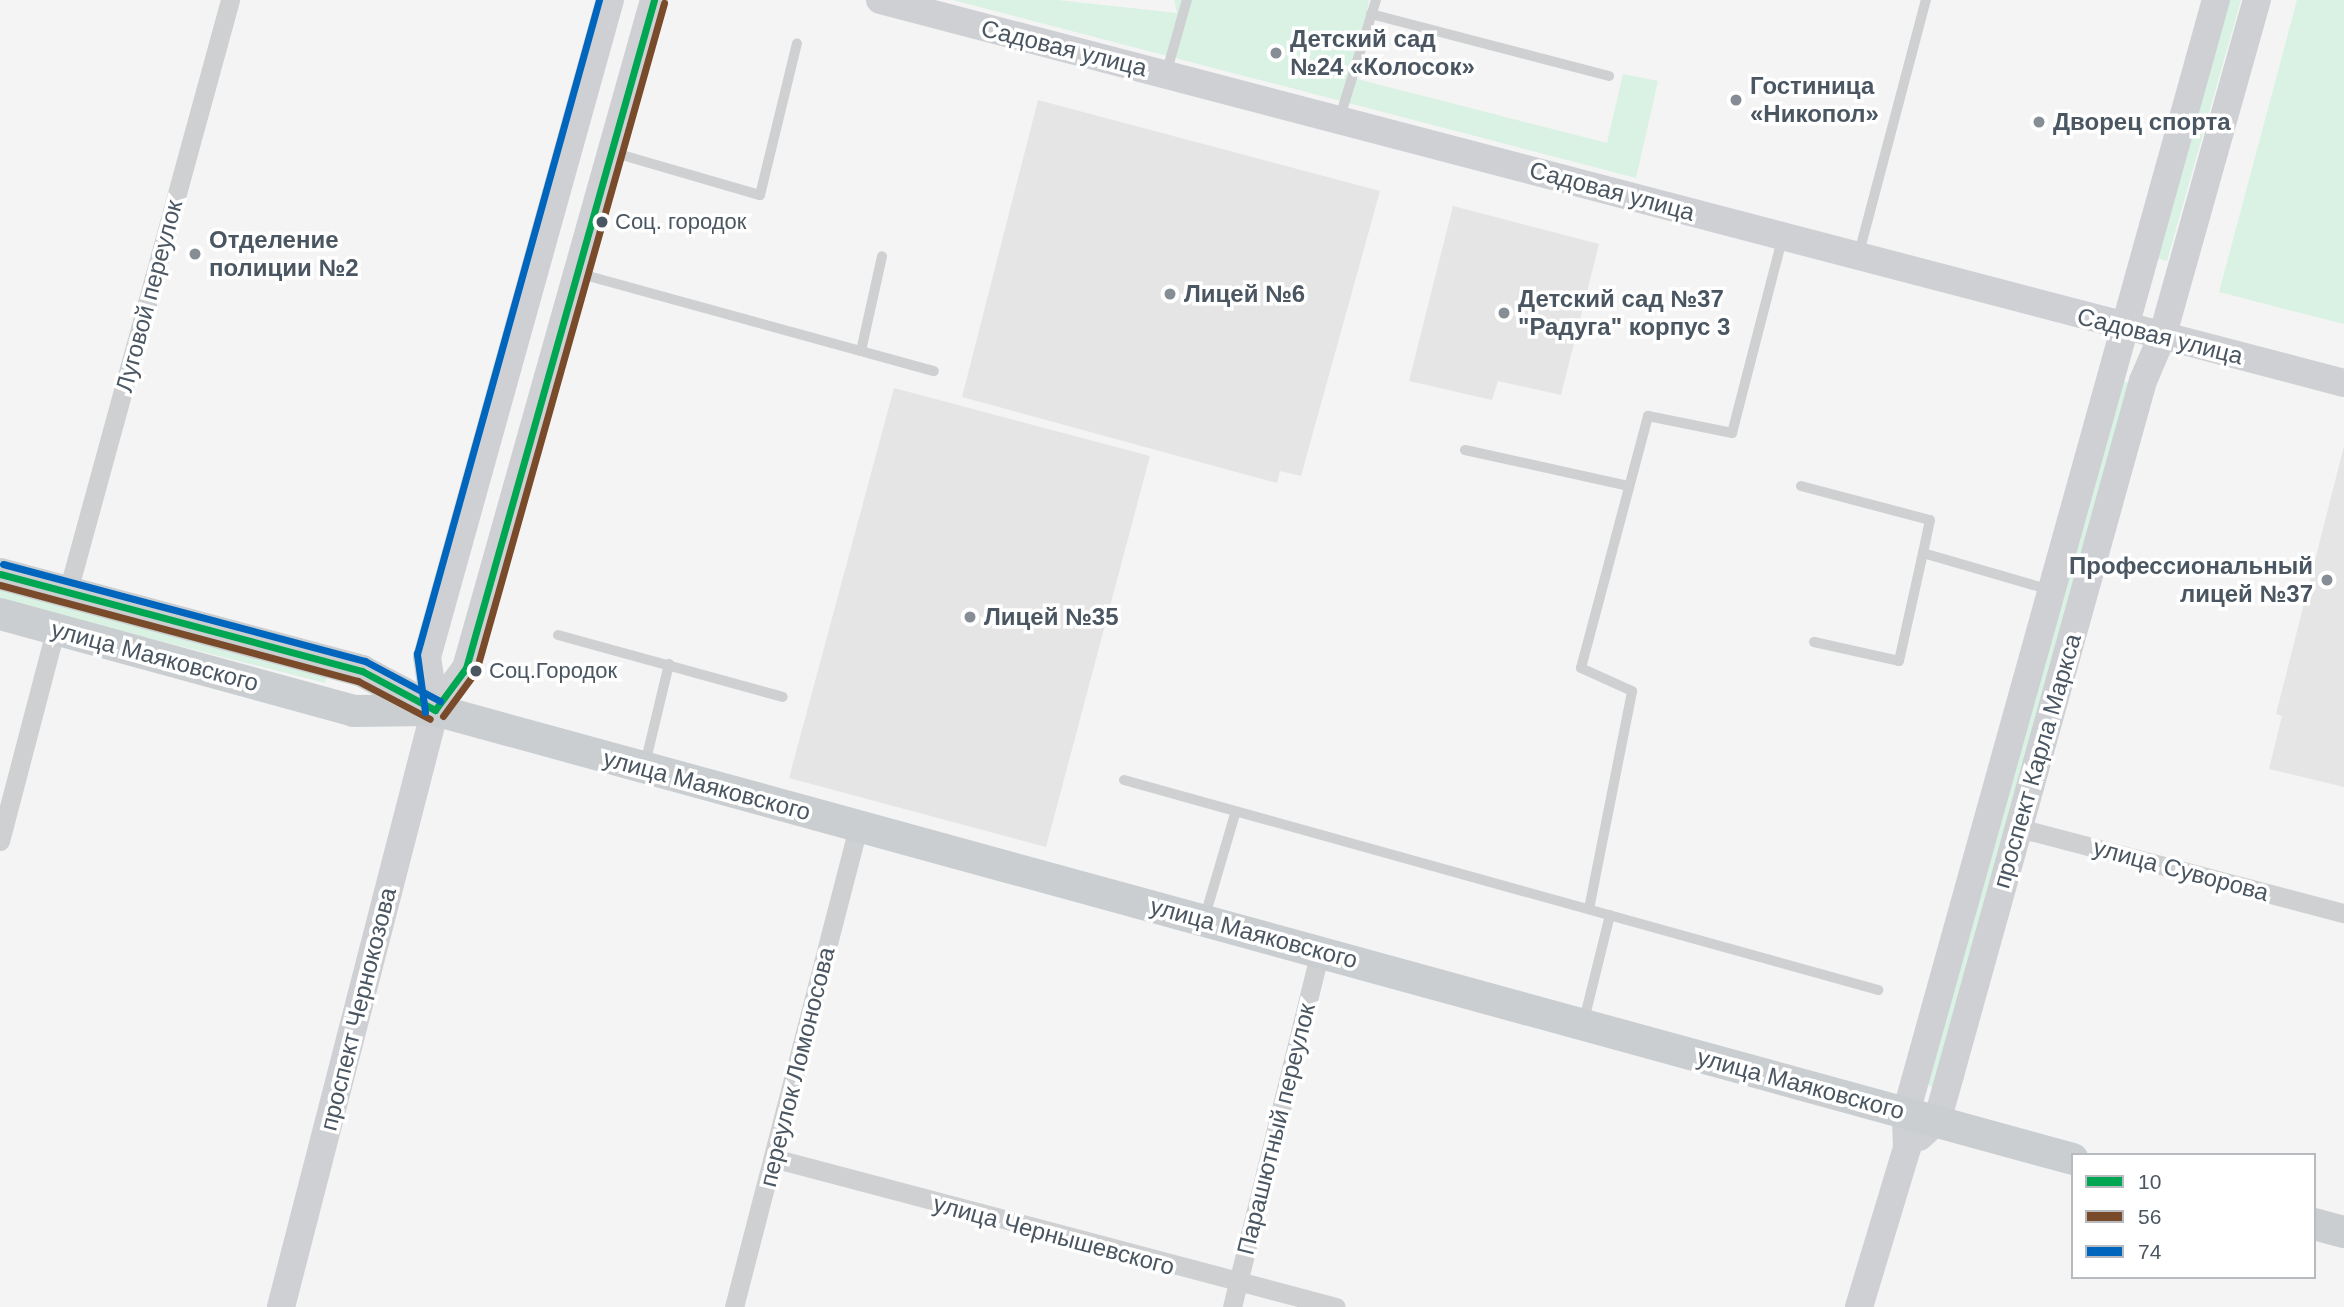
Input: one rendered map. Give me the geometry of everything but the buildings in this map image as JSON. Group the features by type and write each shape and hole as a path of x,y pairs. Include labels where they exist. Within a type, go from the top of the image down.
{"main road":[{"name":"улица Маяковского","path":"0,574 362,671 435,710 2071,1157"},
{"name":"улица Маяковского","path":"0,614 354,710 435,710"},
{"path":"2316,1225 2344,1232"}],"street":[{"name":"Луговой переулок","path":"68,591 230,0"},
{"name":"проспект Чернокозова","path":"435,710 427,657 610,0"},
{"name":"проспект Чернокозова","path":"281,1307 435,710 466,668 653,0"},
{"name":"Садовая улица","path":"880,0 1340,117 1782,237 2344,383"},
{"name":"проспект Карла Маркса","path":"1859,1307 1907,1148 1906,1113 2217,0"},
{"name":"проспект Карла Маркса","path":"1937,1121 2143,381 2163,334 2257,0"},
{"path":"0,841 56,628"},
{"name":"переулок Ломоносова","path":"734,1307 858,826"},
{"name":"улица Суворова","path":"2019,828 2344,913"},
{"name":"Парашютный переулок","path":"1232,1307 1320,951"},
{"path":"1907,1148 1937,1121"},
{"name":"улица Чернышевского","path":"774,1158 1238,1286 1336,1307"}],"lane":[{"path":"1166,74 1187,0"},
{"path":"1340,117 1376,0"},
{"path":"1858,257 1926,0"},
{"path":"1371,15 1609,76"},
{"path":"611,151 760,195 797,43"},
{"path":"1589,909 1632,691 1581,668 1647,416 1732,433 1782,237"},
{"path":"861,351 882,257"},
{"path":"577,272 934,371"},
{"path":"1465,450 1629,486"},
{"path":"1801,486 1930,520 1899,661 1814,642"},
{"path":"1923,553 2054,591"},
{"path":"558,635 783,697"},
{"path":"644,767 669,664"},
{"path":"1124,780 1878,990"},
{"path":"1204,919 1236,811"},
{"path":"1584,1024 1611,915"}],"shaded area":[{"name":"Лицей №6","path":"1038,100 1380,191 1301,476 1280,471 1277,483 962,397"},
{"name":"Детский сад №37 \"Радуга\" корпус 3","path":"1453,206 1599,244 1561,395 1498,381 1492,400 1409,381"},
{"name":"Лицей №35","path":"894,388 1150,456 1046,847 789,778"},
{"name":"Профессиональный лицей №37","path":"2344,446 2344,787 2269,769 2282,716 2276,714"}],"green space":[{"path":"953,0 1057,0 1177,13 1174,0 1369,0 1357,79 1607,143 1623,74 1658,81 1636,178"},
{"path":"2229,0 2241,0 2167,261 2156,258"},
{"path":"2297,0 2344,0 2344,324 2219,292"},
{"path":"2123,381 2130,383 1936,1088 1928,1085"},
{"path":"0,587 327,676 325,683 0,600"}],"transit line":[{"name":"74","path":"425,712 417,654 599,0"},
{"name":"10","path":"435,710 466,668 654,0"},
{"name":"56","path":"443,716 476,671 664,3"},
{"name":"74","path":"3,564 365,661 440,701"},
{"name":"10","path":"0,574 362,671 435,710"},
{"name":"56","path":"0,585 358,681 430,719"}],"place":[{"name":"Детский сад №24 «Колосок»","path":"1276,53"},
{"name":"Гостиница «Никопол»","path":"1736,100"},
{"name":"Дворец спорта","path":"2039,122"},
{"name":"Соц. городок","path":"602,222"},
{"name":"Отделение полиции №2","path":"195,254"},
{"name":"Лицей №6","path":"1170,294"},
{"name":"Детский сад №37 \"Радуга\" корпус 3","path":"1504,313"},
{"name":"Профессиональный лицей №37","path":"2327,580"},
{"name":"Лицей №35","path":"970,617"},
{"name":"Соц.Городок","path":"476,671"}]}
